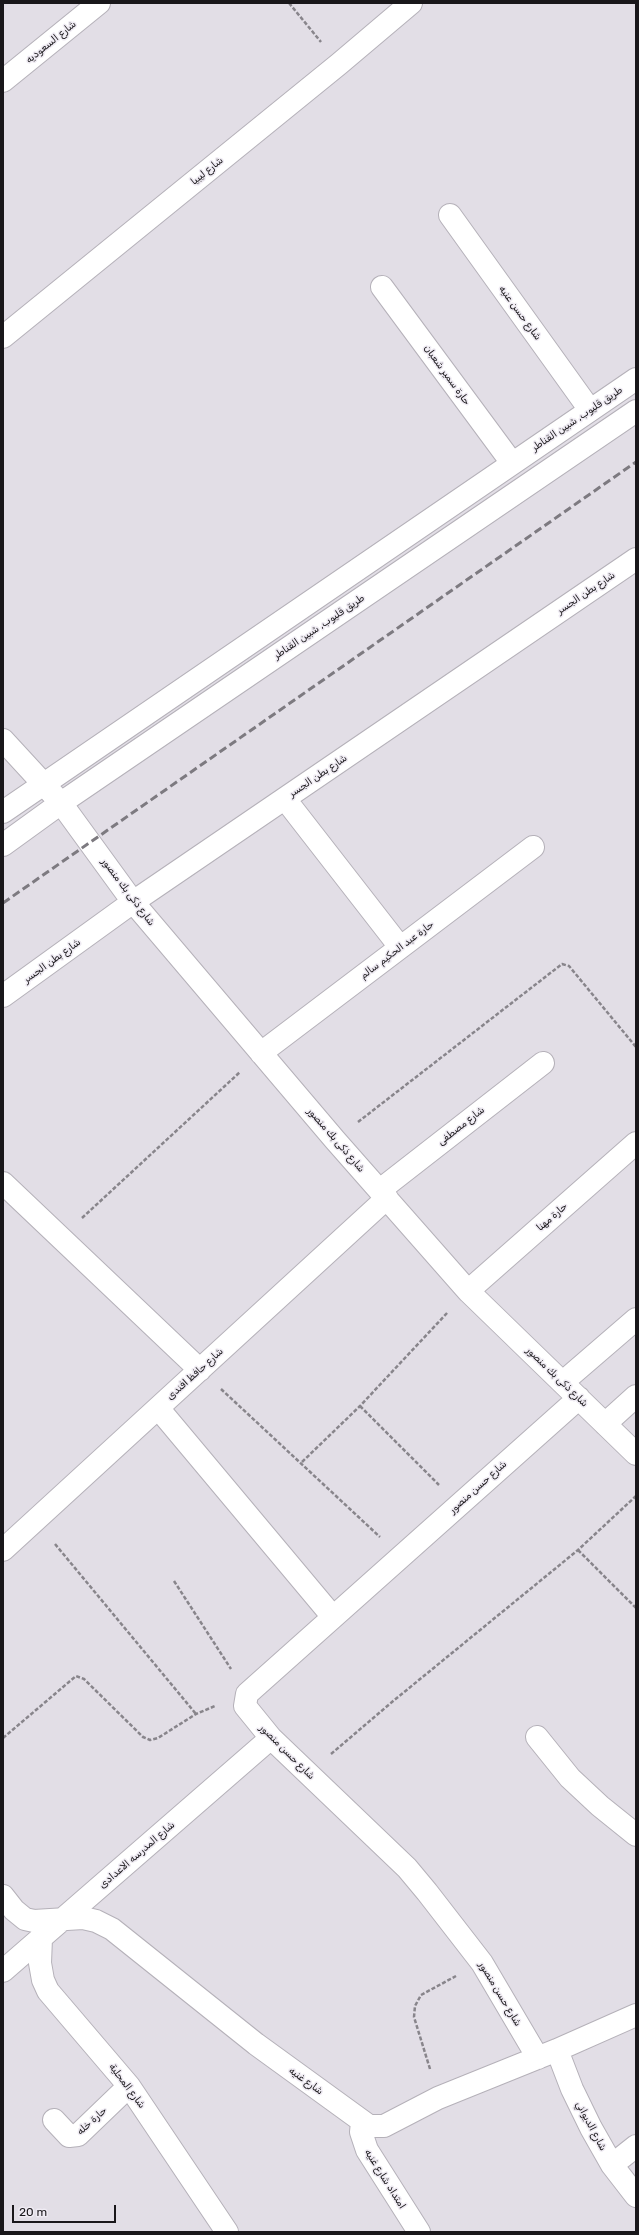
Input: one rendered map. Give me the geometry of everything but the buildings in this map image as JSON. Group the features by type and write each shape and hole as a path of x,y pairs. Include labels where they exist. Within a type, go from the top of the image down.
{"street":[{"name":"شارع السعوديه","path":"3,81 99,3"},
{"name":"شارع ليبيا","path":"3,337 339,64 410,3"},
{"name":"شارع حسن عنيه","path":"450,216 590,410"},
{"name":"حارة سمير شعبان","path":"382,287 512,463"},
{"name":"طريق قليوب, شبين القناطر","path":"3,812 43,783 636,379"},
{"name":"طريق قليوب, شبين القناطر","path":"3,845 61,803 636,411"},
{"name":"شارع بطن الجسر","path":"3,996 133,902 636,559"},
{"name":"شارع ذكى بك منصور","path":"3,740 61,803 133,902 335,1140 468,1291 636,1454"},
{"path":"285,799 400,947"},
{"name":"حارة عبد الحكيم سالم","path":"261,1053 533,847"},
{"name":"شارع مصطفى","path":"384,1194 543,1063"},
{"name":"حارة مهنا","path":"468,1291 636,1143"},
{"path":"3,1183 59,1238 200,1370"},
{"name":"شارع حافظ افندى","path":"3,1550 200,1370 384,1194"},
{"path":"563,1382 636,1319"},
{"path":"605,1424 636,1396"},
{"name":"شارع حسن منصور","path":"547,2054 482,1963 407,1868 270,1738 246,1706 247,1694 579,1398"},
{"path":"158,1408 332,1617"},
{"path":"537,1736 570,1778 600,1806 636,1835"},
{"name":"شارع المدرسه الاعدادى","path":"3,1971 270,1738"},
{"name":"شارع غنيه","path":"3,1896 14,1910 25,1919 34,1921 83,1918 96,1921 112,1929 256,2044 369,2126 384,2126 438,2098 547,2054 636,2015"},
{"name":"شارع المحلية","path":"41,1938 40,1963 48,1991 129,2086 227,2232"},
{"name":"شارع الديواني","path":"547,2054 572,2090 612,2165 636,2196"},
{"name":"حارة خله","path":"54,2120 69,2136 78,2135 129,2086"},
{"name":"امتداد شارع غنيه","path":"362,2122 361,2132 367,2150 419,2232"},
{"path":"612,2165 636,2146"}],"path":[{"path":"289,3 339,64"},
{"path":"335,1140 562,964 570,966 636,1046"},
{"path":"59,1238 261,1053"},
{"path":"302,1462 360,1406 468,1291"},
{"path":"200,1370 302,1462 400,1557"},
{"path":"360,1406 459,1505"},
{"path":"308,1774 392,1702 578,1550 636,1496"},
{"path":"3,1738 76,1676 84,1679 143,1737 150,1740 158,1738 196,1714 35,1520"},
{"path":"578,1550 636,1608"},
{"path":"174,1581 247,1694"},
{"path":"438,2098 414,2016 415,2006 421,1995 482,1963"}],"railway":[{"path":"3,903 636,462"}]}
